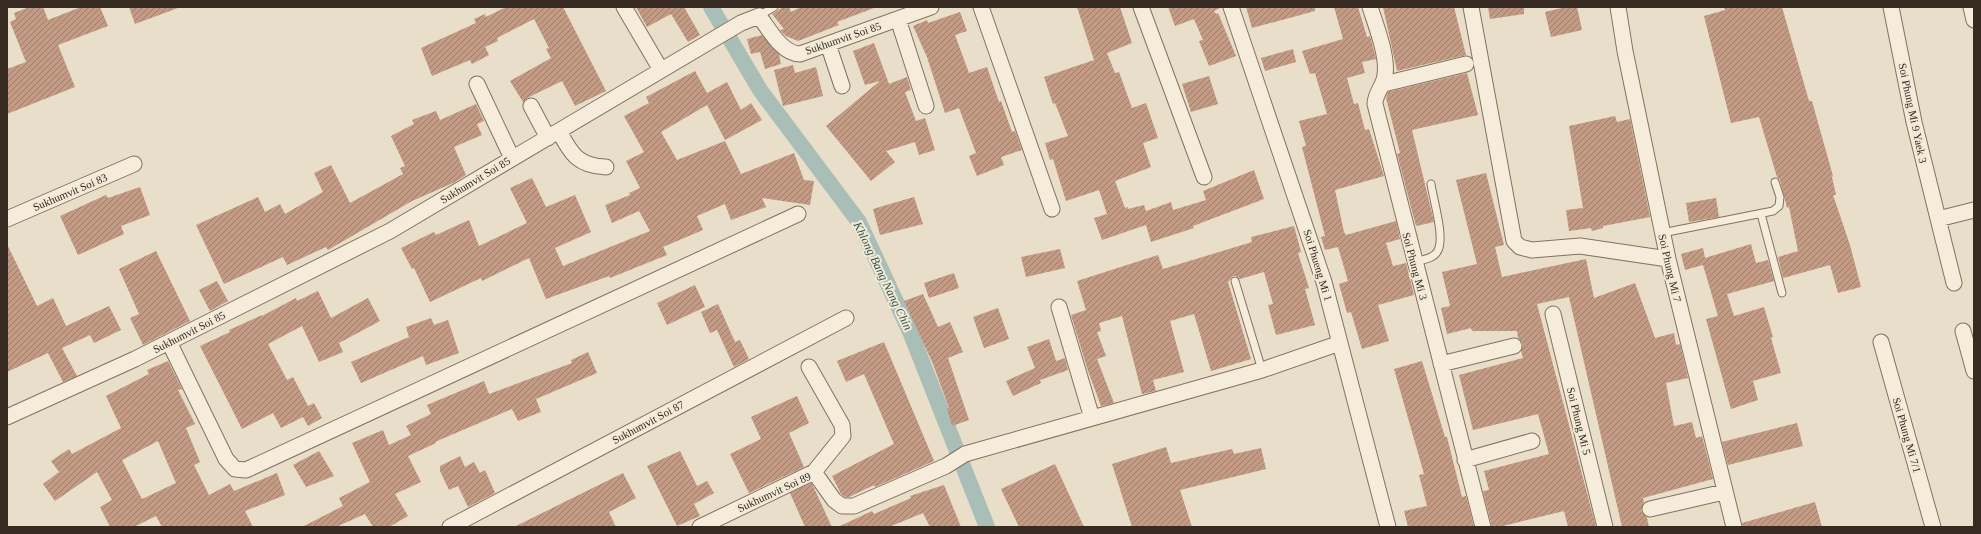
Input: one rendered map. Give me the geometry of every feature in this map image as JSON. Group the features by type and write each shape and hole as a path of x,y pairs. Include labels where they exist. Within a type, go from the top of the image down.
{"street":[{"path":"624,7 662,70"},
{"name":"Sukhumvit Soi 85","path":"7,417 169,342 390,230 742,23 759,16 786,49 793,54 800,54 931,7"},
{"path":"981,7 1052,209"},
{"path":"1141,7 1204,177"},
{"name":"Soi Phueng Mi 1","path":"1231,7 1324,282 1388,527"},
{"name":"Soi Phung Mi 3","path":"1370,7 1385,62 1386,74 1384,84 1375,97 1375,104 1414,262 1483,527"},
{"path":"1471,7 1514,241 1520,247 1532,250 1580,246 1668,259"},
{"name":"Soi Phung Mi 7","path":"1618,7 1625,51 1662,233 1724,492 1734,527"},
{"name":"Soi Phung Mi 9 Yaek 3","path":"1891,7 1914,122 1954,283"},
{"path":"1971,7 1974,20"},
{"path":"898,19 926,106"},
{"path":"828,44 842,86"},
{"path":"1384,84 1466,64"},
{"path":"477,84 512,158"},
{"path":"532,106 575,158 593,167 606,167"},
{"name":"Sukhumvit Soi 83","path":"7,219 134,164"},
{"path":"1938,219 1974,210"},
{"path":"169,342 226,459 235,469 246,470 798,214"},
{"path":"1060,307 1092,418"},
{"name":"Soi Phung Mi 5","path":"1552,314 1605,527"},
{"name":"Sukhumvit Soi 87","path":"450,527 846,318"},
{"path":"1963,332 1974,371"},
{"name":"Soi Phung Mi 7/1","path":"1881,342 1933,527"},
{"name":"Sukhumvit Soi 89","path":"700,527 814,472 834,500 842,506 854,506 946,466 965,454 1262,370 1340,343"},
{"path":"1441,364 1514,346"},
{"path":"809,367 843,430 843,436 814,472"},
{"path":"1465,460 1532,441"},
{"path":"1650,509 1724,492"}],"lane":[{"path":"759,16 774,7"},
{"path":"1662,233 1773,211 1779,206 1780,197 1775,182"},
{"path":"1414,262 1433,256 1437,253 1441,240 1430,184"},
{"path":"1761,214 1782,292"},
{"path":"1235,281 1262,370"}],"building":[{"path":"29,7 43,7 48,20 81,7 100,7 108,26 58,45 75,87 7,114 7,69 26,62 10,22 16,19 14,13"},
{"path":"129,7 178,7 178,8 135,24"},
{"path":"506,7 563,7 606,91 575,106 562,81 527,98 523,102 510,81 551,58 546,49 549,48 534,19 497,38 498,41 485,47 489,55 472,64 470,60 432,76 421,48 476,23 474,19 485,14 486,17"},
{"path":"636,7 684,7 700,35 688,42 671,14 647,27"},
{"path":"783,7 789,7 791,12 801,7 874,8 837,22 839,25 798,41 786,36 780,30 784,29 772,14"},
{"path":"1077,7 1120,7 1132,43 1107,53 1115,73 1119,72 1132,108 1146,103 1158,138 1143,143 1151,167 1115,181 1125,208 1128,207 1128,209 1144,205 1146,211 1171,202 1173,210 1206,200 1203,191 1254,170 1264,199 1193,226 1194,228 1151,242 1146,225 1102,240 1094,218 1107,214 1099,190 1066,201 1053,159 1050,160 1045,143 1068,136 1055,103 1053,104 1044,77 1094,60"},
{"path":"1168,7 1222,7 1214,11 1216,14 1218,13 1236,56 1209,66 1199,41 1203,40 1194,19 1175,26"},
{"path":"1246,7 1315,7 1315,11 1252,28"},
{"path":"1334,7 1358,7 1367,37 1370,36 1376,59 1362,62 1365,73 1347,78 1354,104 1358,103 1365,130 1369,129 1384,176 1335,190 1344,232 1346,235 1396,221 1400,239 1386,243 1393,266 1406,263 1414,295 1378,305 1389,341 1362,349 1351,312 1347,313 1339,284 1348,281 1338,247 1325,250 1321,237 1325,236 1302,147 1306,146 1299,121 1327,114 1315,73 1310,74 1302,51 1343,39"},
{"path":"1383,7 1454,7 1466,55 1397,71"},
{"path":"1488,7 1524,7 1524,14 1490,19"},
{"path":"1566,7 1577,7 1582,30 1551,37 1545,12"},
{"path":"1724,7 1782,7 1809,101 1812,101 1833,176 1836,195 1833,195 1850,245 1861,287 1838,293 1830,265 1783,278 1778,257 1798,251 1789,207 1787,208 1780,180 1777,177 1759,117 1731,123 1704,16 1725,10"},
{"path":"960,12 967,31 955,35 969,73 987,67 999,102 1001,101 1012,132 1015,131 1022,150 1001,157 1004,165 977,176 969,156 976,153 959,108 945,113 927,57 913,26 927,20 928,23"},
{"path":"762,35 779,54 781,64 765,69 760,52 751,54 747,39"},
{"path":"874,43 889,84 907,77 911,90 905,92 916,121 925,118 935,150 919,155 915,142 886,151 895,162 871,181 826,126 880,81 865,85 853,51"},
{"path":"1293,49 1296,62 1265,71 1261,58"},
{"path":"793,65 795,73 816,67 823,96 783,106 774,70"},
{"path":"695,71 707,93 727,82 741,110 751,103 762,120 725,140 707,105 661,132 677,160 725,141 741,174 794,153 804,180 814,181 810,205 762,198 766,207 731,220 725,204 697,216 703,230 663,247 667,255 610,278 609,276 546,299 529,258 482,281 481,278 430,302 414,268 412,269 401,248 434,232 436,235 469,220 479,246 527,223 510,188 532,178 546,207 575,195 591,232 555,248 563,266 650,231 639,211 612,223 605,205 630,195 629,193 640,188 626,161 644,152 624,116 649,103 646,97"},
{"path":"1467,73 1478,115 1412,130 1434,222 1416,226 1397,154 1400,153 1386,98 1388,92"},
{"path":"1209,76 1218,104 1191,112 1182,84"},
{"path":"476,104 484,121 477,124 482,135 454,147 466,175 453,183 412,201 328,250 326,247 287,265 283,257 224,284 196,225 258,197 265,212 280,204 285,214 323,192 314,173 331,165 350,203 403,174 400,168 405,166 391,136 414,124 412,120 436,111 440,120"},
{"path":"1615,116 1617,122 1630,119 1650,217 1603,226 1603,228 1592,231 1591,228 1569,231 1566,210 1583,208 1569,126"},
{"path":"1486,173 1504,245 1495,247 1502,277 1586,259 1594,298 1635,283 1655,338 1674,333 1676,345 1680,344 1688,378 1666,383 1674,426 1692,422 1696,438 1702,436 1713,479 1643,498 1644,502 1641,511 1647,518 1649,527 1622,527 1569,297 1537,304 1596,527 1568,527 1564,511 1499,527 1492,527 1483,491 1489,490 1484,471 1549,454 1538,414 1473,430 1459,375 1523,358 1521,351 1523,344 1518,338 1517,331 1472,331 1471,328 1447,334 1441,308 1450,306 1442,272 1477,264 1456,180"},
{"path":"140,187 150,215 121,226 124,234 78,255 60,216 106,195 108,198"},
{"path":"914,197 923,224 880,235 873,209"},
{"path":"1716,198 1719,217 1689,222 1686,203"},
{"path":"1294,226 1301,252 1298,253 1309,288 1305,289 1315,325 1276,335 1268,305 1273,304 1264,272 1240,279 1233,276 1228,282 1251,359 1211,371 1194,314 1170,321 1184,372 1153,380 1156,391 1142,394 1122,316 1099,323 1101,331 1097,332 1106,356 1097,359 1114,403 1101,406 1088,371 1071,315 1086,310 1077,281 1158,255 1163,269 1252,242 1251,237"},
{"path":"7,244 37,306 53,298 66,326 109,306 121,330 94,343 90,335 62,348 77,376 63,382 48,353 7,372"},
{"path":"1751,244 1756,263 1768,260 1774,281 1727,294 1734,316 1764,307 1773,337 1771,338 1781,373 1753,381 1758,400 1731,409 1706,319 1718,316 1703,265 1685,270 1681,254 1703,248 1705,258"},
{"path":"1060,249 1065,268 1026,277 1021,257"},
{"path":"156,251 190,321 143,345 130,318 139,314 119,269"},
{"path":"954,273 959,288 929,298 924,283"},
{"path":"217,281 228,301 210,311 199,290"},
{"path":"695,285 705,307 667,325 657,303"},
{"path":"318,291 331,318 368,298 380,321 339,343 343,352 319,362 302,326 268,344 287,380 293,377 308,406 314,403 322,418 308,426 303,417 281,428 273,413 242,429 200,346 230,332 229,330 262,316 296,298 297,301"},
{"path":"923,294 938,327 950,322 963,352 948,358 969,420 952,426 947,409 949,408 933,364 904,301"},
{"path":"718,304 735,342 740,340 749,359 734,367 717,330 710,333 701,312"},
{"path":"998,308 1009,339 984,348 973,317"},
{"path":"431,318 434,325 448,320 459,353 426,365 423,356 361,383 351,362 409,337 406,327"},
{"path":"1049,339 1056,361 1065,358 1068,370 1040,380 1041,383 1013,396 1006,381 1035,368 1027,347"},
{"path":"884,342 934,461 875,487 874,485 849,497 845,497 841,494 832,476 894,444 864,374 846,382 837,361"},
{"path":"588,352 597,373 536,399 541,412 518,421 512,409 435,442 436,443 408,456 421,482 395,494 408,516 389,527 373,527 365,514 336,527 302,527 343,506 339,498 370,482 352,443 383,430 389,445 411,435 406,426 431,414 427,405 484,381 489,394 572,363 571,360"},
{"path":"168,361 182,389 178,390 195,424 186,428 200,462 194,465 209,495 230,484 234,491 277,473 285,495 245,511 253,527 162,527 156,516 134,527 110,527 100,507 112,500 97,472 55,501 43,484 59,472 51,461 69,449 72,454 121,428 106,396 149,374 147,370","holes":["158,441 176,483 142,499 122,460"]},
{"path":"1422,361 1445,437 1447,437 1462,497 1466,496 1474,527 1408,527 1404,511 1427,506 1419,475 1424,474 1394,369"},
{"path":"797,396 809,423 789,433 804,467 749,493 730,454 761,439 751,417"},
{"path":"1797,423 1803,446 1728,465 1722,442"},
{"path":"1166,447 1171,463 1232,449 1234,454 1261,448 1266,469 1180,490 1192,527 1132,527 1112,464"},
{"path":"319,451 334,476 306,487 293,465"},
{"path":"680,451 697,486 707,481 714,493 694,504 700,516 677,526 647,466"},
{"path":"460,456 465,467 474,462 480,473 485,470 495,493 468,507 458,486 449,490 440,471 440,466"},
{"path":"1055,464 1084,527 1019,527 1001,489"},
{"path":"623,473 636,498 609,512 616,527 514,527"},
{"path":"811,483 832,527 805,527 790,493"},
{"path":"944,485 961,527 930,527 923,513 889,527 838,527 872,511 874,514 911,498 910,496"},
{"path":"1815,502 1822,527 1743,527 1742,523"}],"waterway":[{"name":"Khlong Bang Nang Chin","path":"711,7 760,90 859,222 911,334 987,527"}]}
